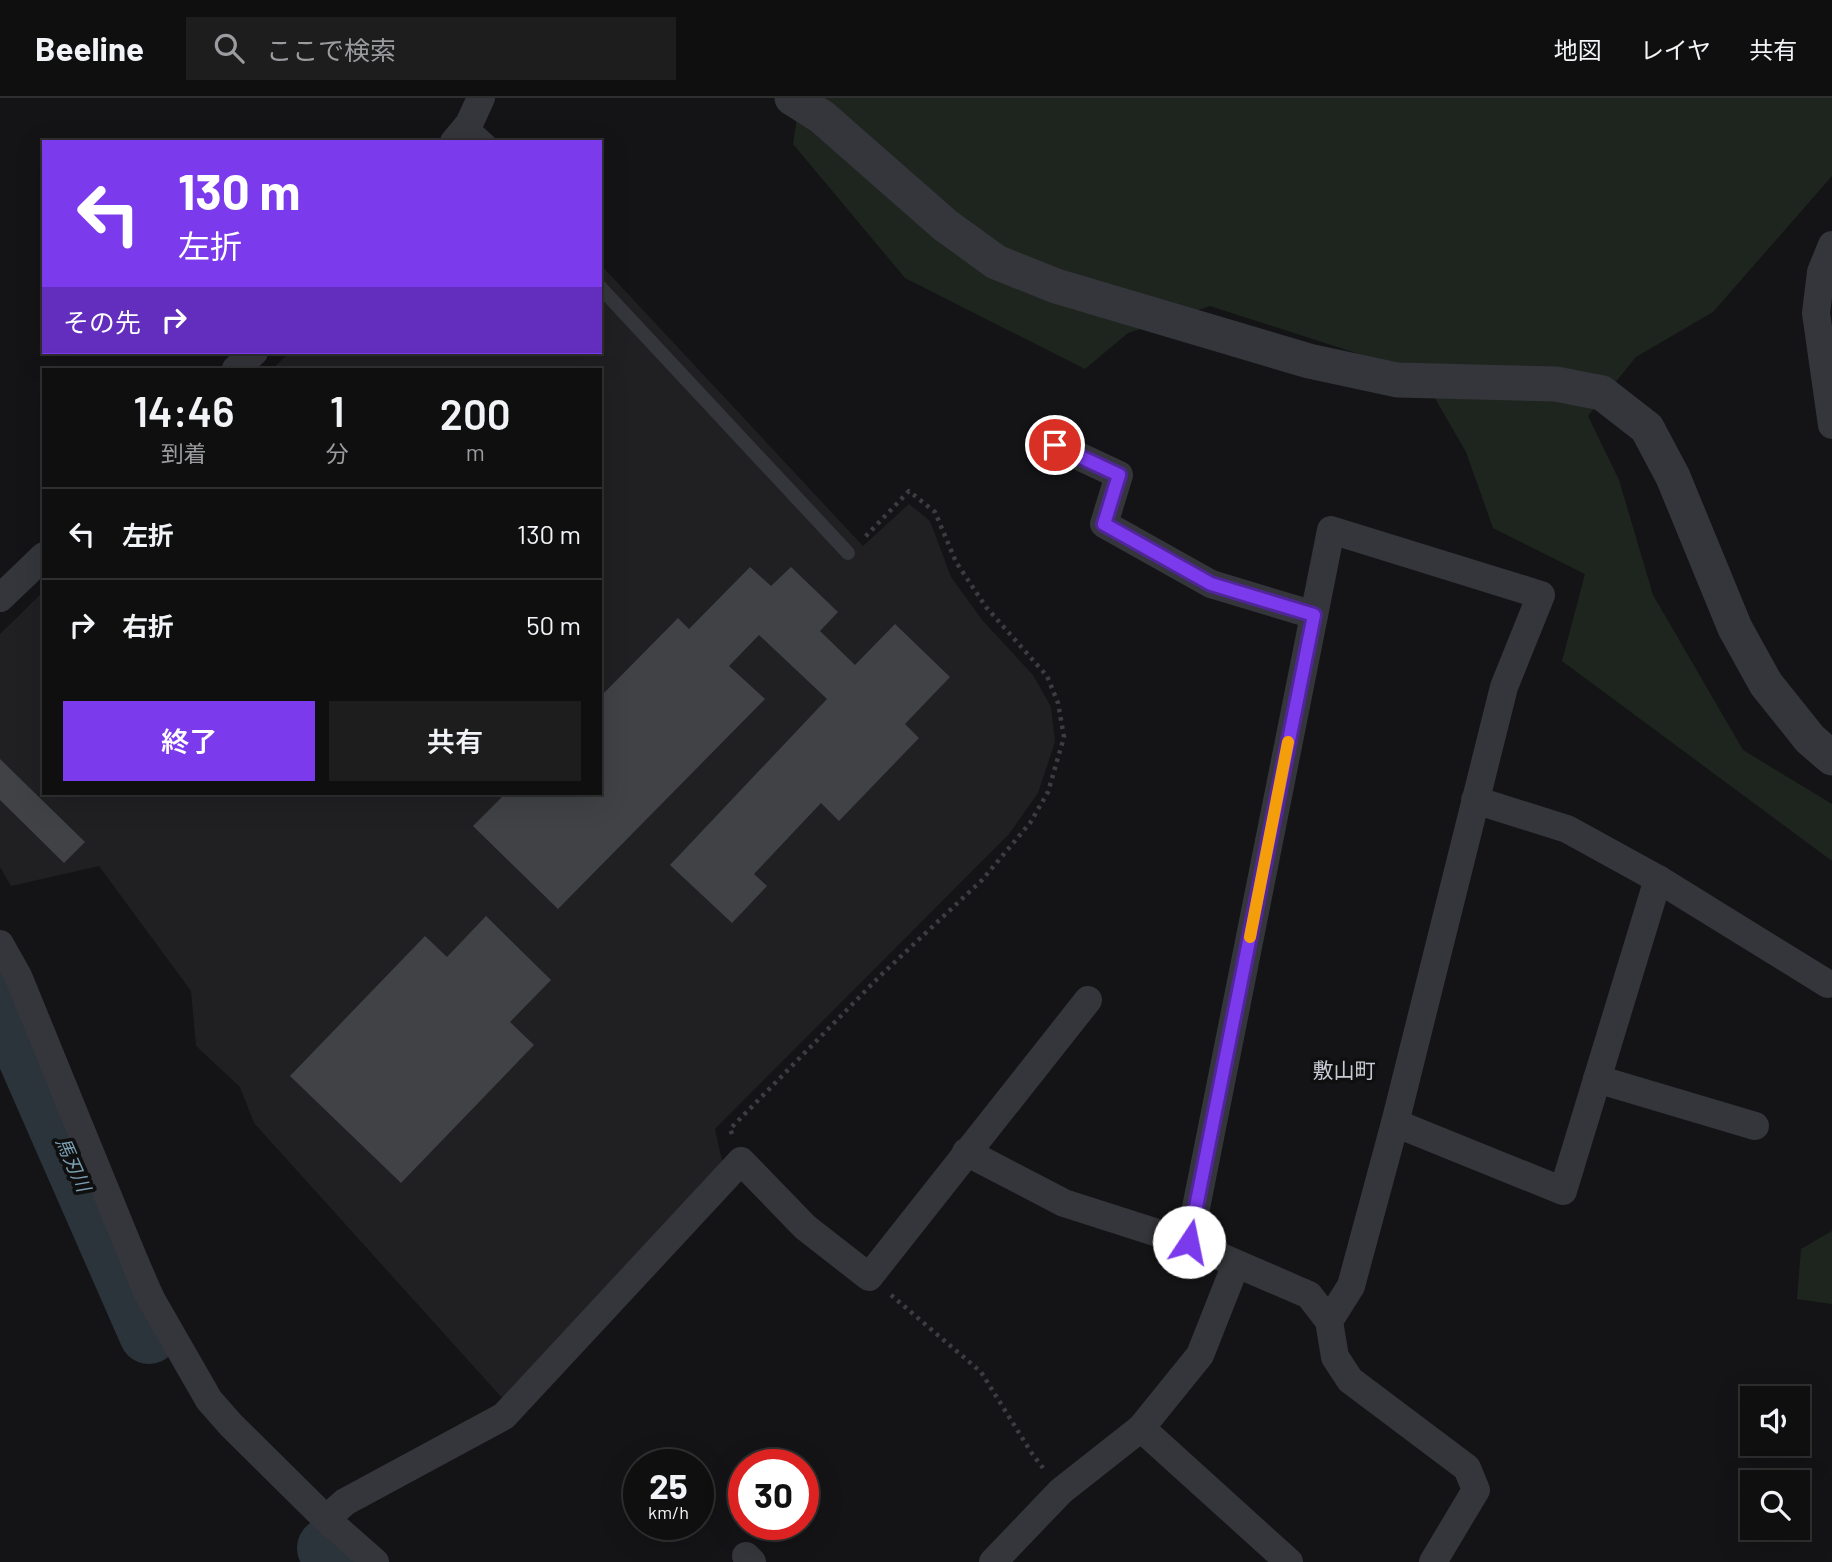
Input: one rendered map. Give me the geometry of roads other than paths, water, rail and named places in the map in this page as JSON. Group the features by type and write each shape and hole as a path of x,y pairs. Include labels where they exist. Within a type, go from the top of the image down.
{"street":[{"path":"470,136 481,98"},
{"path":"792,98 822,117 945,225 996,262 1056,286 1310,361 1397,380 1556,384 1602,393 1647,428 1673,477 1734,628 1759,673 1810,739 1832,758"},
{"path":"1832,244 1821,272 1816,313 1832,425"},
{"path":"237,368 252,354"},
{"path":"1055,445 1119,475 1104,524 1211,584 1314,615"},
{"path":"1189,1242 1331,530 1541,595 1504,687 1395,1123 1351,1286 1329,1321"},
{"path":"0,598 42,558"},
{"path":"1475,800 1567,829 1658,879 1828,984"},
{"path":"1395,1123 1563,1191 1658,879"},
{"path":"0,944 18,976 147,1292 209,1400 326,1519 375,1562"},
{"path":"326,1519 345,1503 504,1416 741,1161 806,1227 869,1278 1088,1000"},
{"path":"1597,1079 1755,1126"},
{"path":"966,1152 1064,1203 1189,1242 1309,1295 1329,1321 1335,1357 1350,1380 1467,1468 1476,1490 1433,1562"},
{"path":"993,1562 1061,1491 1141,1428 1200,1355 1236,1264"},
{"path":"1141,1428 1289,1562"}],"lane":[{"path":"602,289 848,553"}],"waterway":[{"name":"馬刃川","path":"0,994 149,1334"},
{"name":"馬刃川","path":"327,1548 344,1562"}],"district":[{"name":"敷山町","path":"1344,1069"}]}
